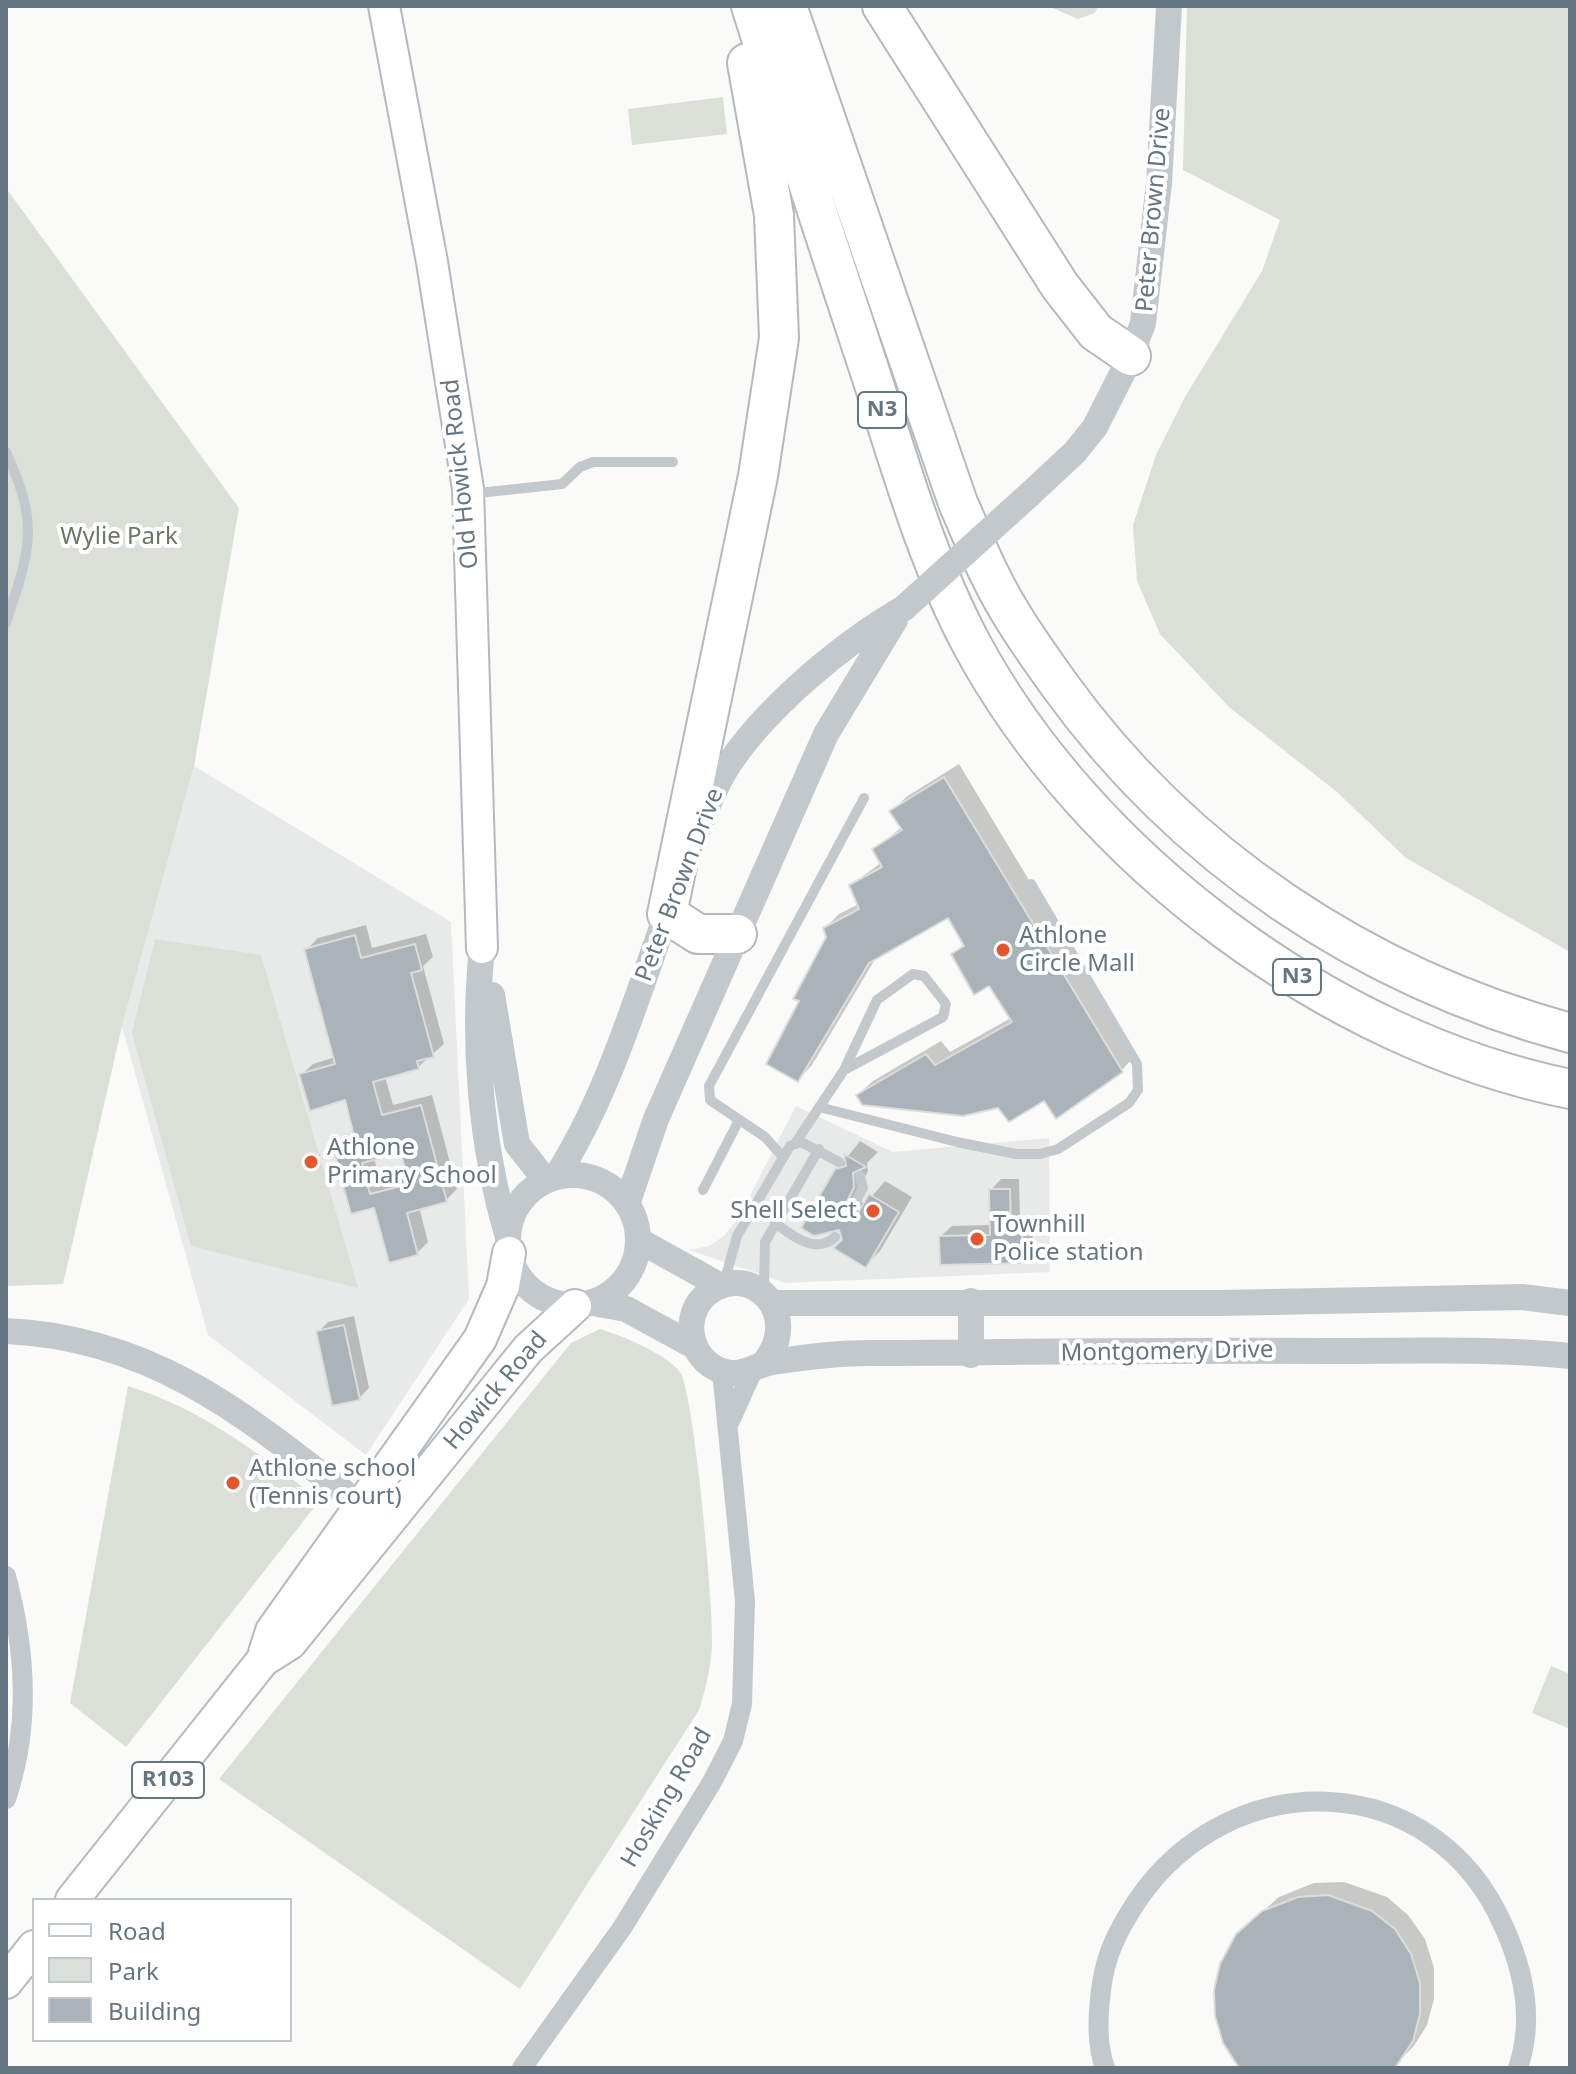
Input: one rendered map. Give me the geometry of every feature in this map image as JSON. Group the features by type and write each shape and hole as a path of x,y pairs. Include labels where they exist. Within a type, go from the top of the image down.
{"highway":[{"path":"734,6 761,131 774,215 779,338 758,476 667,914 698,934 737,934"},
{"name":"N3","path":"751,6 920,525 971,642 1010,708 1070,787 1136,852 1200,910 1265,958 1330,997 1402,1032 1480,1065 1570,1089"},
{"name":"N3","path":"787,6 958,503 990,577 1032,647 1088,724 1145,787 1215,852 1289,908 1359,950 1436,988 1512,1017 1570,1033"},
{"path":"882,6 1060,286 1096,332 1131,356"}],"main road":[{"name":"Old Howick Road","path":"384,6 432,262 468,494 482,948"},
{"name":"Howick Road","path":"74,1898 263,1660 290,1643 375,1516 480,1339 503,1286 509,1245"},
{"name":"Howick Road","path":"375,1516 528,1349 584,1304"},
{"path":"6,1982 32,1950"}],"street":[{"name":"Peter Brown Drive","path":"551,1179 589,1117 624,1036 706,808 725,772 747,741 822,669 877,623 904,608 1030,494 1095,427 1131,356 1143,323 1159,183 1169,6"},
{"name":"Peter Brown Drive","path":"627,1204 656,1119 826,734 868,660 904,608"},
{"name":"Old Howick Road","path":"482,948 517,1144 551,1179"},
{"name":"Old Howick Road","path":"482,948 478,986 479,1033 488,1145 509,1245"},
{"path":"551,1179 576,1175 596,1179 613,1189 627,1204 638,1240 722,1286 752,1287 768,1298 779,1318 780,1335 775,1350 759,1367 738,1374 722,1372 705,1362 694,1346 626,1309 584,1304"},
{"name":"R103","path":"551,1179 519,1204 509,1245 526,1285 557,1304 584,1304 611,1293 626,1279 635,1260 638,1240"},
{"path":"694,1346 692,1317 708,1293 722,1286"},
{"name":"Montgomery Drive","path":"768,1298 1221,1303 1522,1297 1570,1303"},
{"path":"971,1301 971,1355"},
{"path":"6,1331 77,1339 162,1366 213,1395 375,1516"},
{"name":"Montgomery Drive","path":"759,1367 867,1353 971,1355 1254,1351 1570,1356"},
{"name":"Hosking Road","path":"730,1421 759,1367"},
{"name":"Hosking Road","path":"522,2068 622,1928 712,1782 733,1741 742,1704 745,1601 730,1421 722,1372"},
{"path":"6,1576 22,1664 24,1705 19,1761 6,1799"},
{"path":"1105,2068 1098,2018 1104,1967 1116,1932 1152,1879 1192,1842 1230,1819 1265,1806 1318,1801 1352,1803 1391,1813 1432,1835 1469,1868 1499,1915 1517,1955 1527,2011 1524,2049 1518,2068"}],"lane":[{"path":"6,452 28,507 29,534 24,568 6,623"},
{"path":"468,494 562,484 580,467 593,462 673,462"},
{"path":"782,1156 765,1137 710,1100 709,1086 864,798"},
{"path":"819,1107 957,1142 1016,1154 1040,1154 1058,1149 1129,1103 1138,1090 1137,1064 1031,884"},
{"path":"722,1286 737,1236 782,1156 796,1142 844,1070 877,1000 913,974 924,976 946,1004 943,1017 844,1070"},
{"path":"703,1190 739,1120"},
{"path":"796,1142 819,1149 839,1162"},
{"path":"768,1298 763,1256 775,1223 801,1186 819,1149"},
{"path":"851,1211 863,1188 860,1176"},
{"path":"775,1223 815,1245 827,1244 835,1237"}],"shaded area":[{"name":"Athlone Primary School","path":"194,766 451,922 469,1299 366,1455 208,1335 122,1026"},
{"path":"796,1106 893,1152 1049,1138 1050,1272 786,1283 689,1250 709,1246 724,1236 739,1217"}],"green space":[{"path":"1048,6 1098,6 1095,13 1078,19"},
{"path":"1187,6 1570,6 1570,952 1406,858 1337,792 1229,707 1160,634 1137,581 1133,525 1156,455 1185,397 1262,271 1280,220 1183,170"},
{"path":"723,97 727,134 632,145 628,109"},
{"name":"Wylie Park","path":"6,188 239,508 194,766 122,1026 63,1284 6,1286"},
{"path":"155,939 261,955 358,1288 191,1246 132,1033"},
{"path":"600,1329 654,1352 680,1372 697,1458 712,1624 711,1661 699,1710 520,1989 219,1779 571,1343"},
{"path":"128,1386 206,1420 320,1500 126,1747 70,1703"},
{"path":"1551,1666 1570,1674 1570,1729 1532,1713"}],"building":[{"name":"Athlone Circle Mall","path":"944,777 1123,1072 1056,1119 1044,1101 1009,1122 998,1108 963,1116 862,1105 856,1095 926,1054 935,1065 1012,1022 989,986 974,995 951,954 964,946 948,918 869,963 798,1082 766,1064 799,1001 793,999 826,937 823,928 859,909 849,885 882,867 872,849 902,830 889,811"},
{"path":"355,935 361,958 415,944 422,970 411,973 434,1057 417,1061 419,1069 373,1082 382,1115 421,1105 447,1202 407,1213 418,1255 389,1263 374,1208 351,1214 333,1146 355,1140 345,1100 310,1111 299,1074 335,1064 304,949","holes":["401,1153 409,1184 370,1194 362,1163"]},
{"path":"844,1154 866,1167 853,1173 854,1187 844,1208 845,1216 856,1217 869,1194 899,1212 866,1268 833,1248 842,1240 839,1230 814,1236 801,1228 835,1169 846,1166"},
{"path":"989,1189 1010,1189 1011,1230 1022,1229 1023,1263 940,1265 939,1236 990,1235"},
{"path":"344,1325 360,1400 332,1406 316,1331"},
{"path":"1328,1895 1372,1911 1395,1929 1411,1954 1420,1983 1420,2014 1413,2041 1395,2068 1239,2068 1223,2043 1215,2016 1214,1990 1220,1964 1236,1934 1262,1911 1298,1897"}],"place":[{"name":"Athlone Circle Mall","path":"1003,950"},
{"name":"Athlone Primary School","path":"311,1162"},
{"name":"Shell Select","path":"873,1211"},
{"name":"Townhill Police station","path":"977,1239"},
{"name":"Athlone school (Tennis court)","path":"233,1483"}]}
